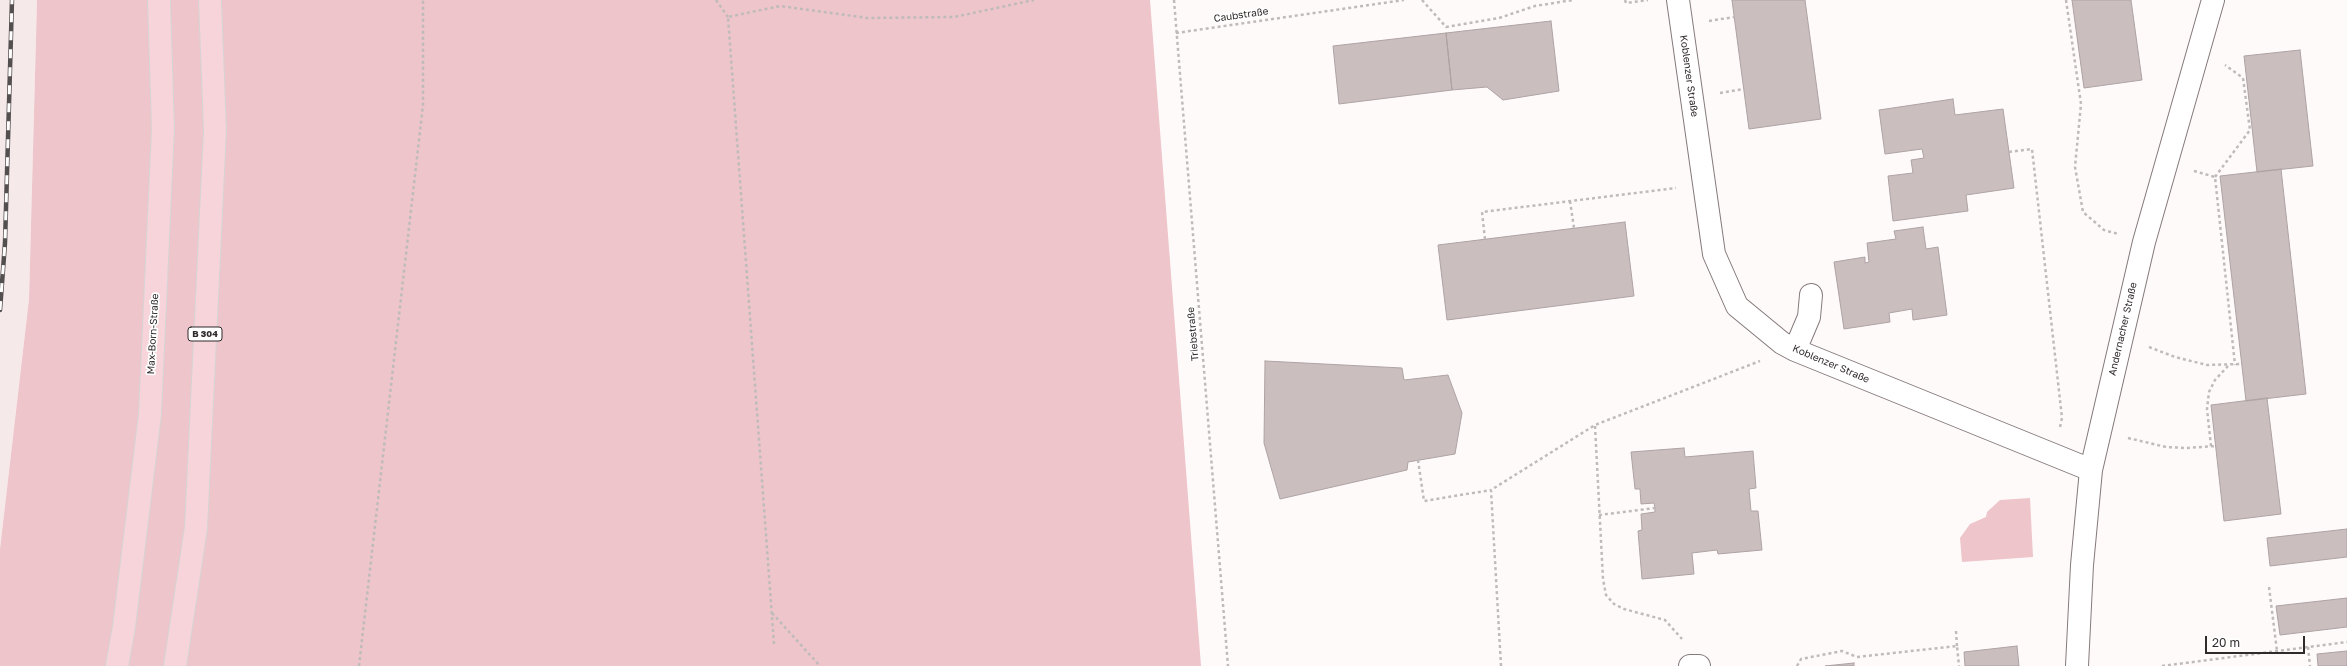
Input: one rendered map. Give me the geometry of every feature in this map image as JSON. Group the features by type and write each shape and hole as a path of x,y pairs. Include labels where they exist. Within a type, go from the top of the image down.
{"main road":[{"name":"Max-Born-Straße","path":"118,666 150,414 164,129 159,0"},
{"name":"B 304","path":"176,666 196,528 215,130 210,0"}],"street":[{"name":"Koblenzer Straße","path":"1678,0 1714,254 1737,306 1788,347 2091,470"},
{"name":"Andernacher Straße","path":"2077,666 2082,566 2091,470 2144,242 2213,0"},
{"path":"1788,347 1809,317 1811,295"},
{"path":"1690,666 1699,666"}],"path":[{"path":"359,666 423,105 423,0"},
{"path":"716,0 728,17 774,644"},
{"path":"728,17 780,6 868,18 954,17 1034,0"},
{"name":"Triebstraße","path":"1174,0 1228,666"},
{"name":"Caubstraße","path":"1176,33 1404,0"},
{"path":"1422,0 1446,27 1499,18 1535,6 1573,0"},
{"path":"1625,0 1626,3 1648,0"},
{"path":"2066,0 2080,104 2075,167 2083,212 2104,230 2144,242"},
{"path":"2199,48 2243,78 2250,130 2215,177 2235,365"},
{"path":"2009,152 2032,149 2062,418 2052,454"},
{"path":"2167,163 2215,177"},
{"path":"1485,240 1482,212 1704,184"},
{"path":"1570,201 1574,228"},
{"path":"2122,334 2149,347 2195,363 2230,365 2242,364"},
{"path":"1418,460 1424,501 1491,490 1595,425 1760,361 1788,347"},
{"path":"2211,446 2207,409 2209,392 2215,380 2230,365"},
{"path":"1595,425 1603,579 1606,594 1614,604 1624,609 1665,620"},
{"path":"2100,430 2166,447 2216,446"},
{"path":"1491,490 1501,666"},
{"path":"1599,514 1655,508"},
{"path":"2269,587 2276,652"},
{"path":"772,612 820,666"},
{"path":"1956,631 1959,666"},
{"path":"2162,666 2347,642"},
{"path":"1797,666 1800,659 1842,651 1857,657 1958,646"},
{"path":"2308,647 2310,666"}],"shaded area":[{"path":"0,0 37,0 29,299 0,549"},
{"path":"37,0 1150,0 1201,666 0,666 0,549 29,299"},
{"path":"2030,498 2033,557 1962,562 1960,538 1970,524 1986,517 1987,512 2000,500"}],"building":[{"path":"1732,0 1805,0 1821,119 1749,129"},
{"path":"2072,0 2131,0 2142,80 2084,88"},
{"path":"1551,21 1559,91 1503,100 1487,87 1452,90 1446,33"},
{"path":"1446,33 1452,90 1339,104 1333,46"},
{"path":"2300,50 2313,166 2257,172 2244,56"},
{"path":"1953,99 1955,115 2003,109 2014,188 1966,195 1968,211 1893,221 1888,176 1913,173 1911,160 1924,158 1922,149 1885,154 1879,110"},
{"path":"2281,169 2306,394 2246,401 2220,176"},
{"path":"1625,222 1634,296 1447,320 1438,245"},
{"path":"1923,227 1926,249 1938,247 1947,315 1913,320 1912,309 1889,313 1890,322 1844,329 1834,262 1865,257 1865,263 1869,262 1867,243 1896,239 1894,231"},
{"path":"1265,361 1402,368 1404,380 1448,375 1462,413 1455,454 1408,462 1407,470 1280,499 1264,443"},
{"path":"2267,398 2281,514 2224,521 2211,405"},
{"path":"1684,448 1685,457 1753,451 1756,488 1749,489 1751,511 1758,511 1762,550 1718,554 1717,550 1692,553 1694,574 1642,579 1638,531 1642,530 1641,514 1655,512 1655,508 1654,503 1641,504 1640,489 1635,489 1631,452"},
{"path":"2347,529 2347,557 2270,566 2267,538"},
{"path":"2347,598 2347,627 2280,635 2276,606"},
{"path":"2017,646 2019,666 1965,666 1964,652"},
{"path":"2347,651 2347,666 2318,666 2317,654"},
{"path":"1854,663 1854,666 1825,666"}],"railway":[{"path":"0,310 5,243 12,0"}]}
